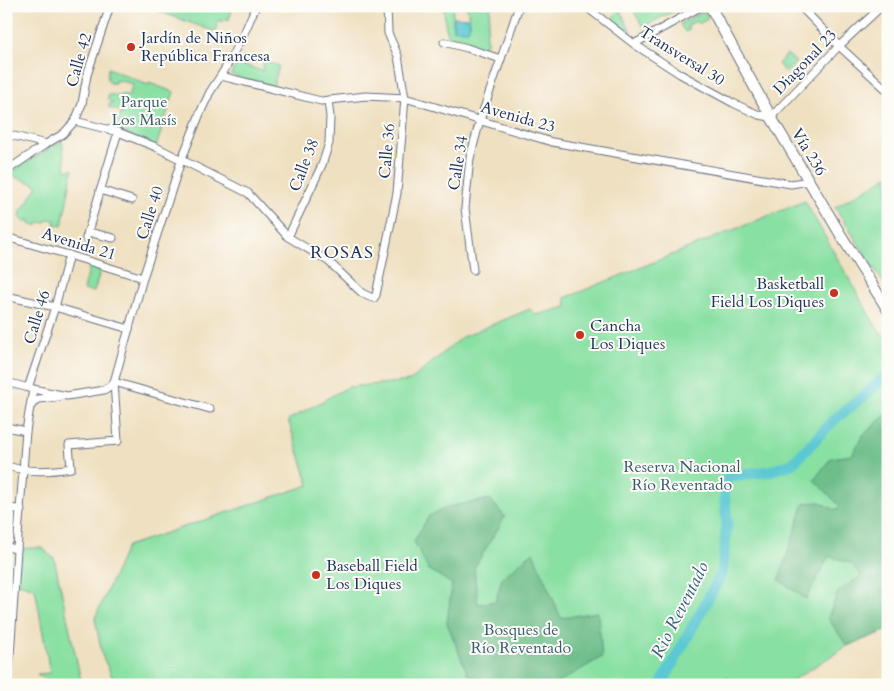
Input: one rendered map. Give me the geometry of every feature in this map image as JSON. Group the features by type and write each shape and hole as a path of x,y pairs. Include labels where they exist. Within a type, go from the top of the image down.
{"main road":[{"name":"Vía 236","path":"710,6 771,117 888,310"}],"street":[{"name":"Calle 42","path":"75,121 82,104 87,75 110,6"},
{"name":"Calle 40","path":"23,470 51,471 71,468 69,445 118,441 114,382 143,278 181,161 204,105 246,29 256,6"},
{"name":"Calle 36","path":"288,237 328,261 362,293 370,298 374,298 397,193 405,98 398,56 388,34 386,6"},
{"name":"Calle 34","path":"473,270 465,208 470,158 480,120 519,6"},
{"name":"Transversal 30","path":"585,6 634,44 680,74 733,104 759,115 771,117"},
{"path":"634,44 702,6"},
{"path":"800,6 839,46 888,91"},
{"name":"Diagonal 23","path":"771,117 839,46 882,6"},
{"path":"444,42 501,59"},
{"name":"Avenida 23","path":"221,76 322,101 366,96 405,98 552,142 792,184 809,181"},
{"name":"Calle 38","path":"288,237 330,143 328,100"},
{"path":"6,171 63,134 75,121 118,132 156,147 248,193 288,237"},
{"path":"113,238 87,235 118,132"},
{"path":"6,134 46,144"},
{"path":"100,190 132,200"},
{"name":"Avenida 21","path":"6,237 143,278"},
{"name":"Calle 46","path":"8,685 23,470 31,388 69,255"},
{"path":"7,298 55,307 129,329"},
{"path":"6,382 67,396"},
{"path":"30,406 38,399 104,390 114,382 210,409"},
{"path":"6,427 26,432"},
{"path":"6,466 23,470"},
{"path":"6,506 21,510"},
{"path":"6,546 17,549"},
{"path":"6,576 16,578"}],"green space":[{"path":"160,6 233,6 229,20 224,18 222,22 219,20 216,32 158,11"},
{"path":"444,6 453,6 453,29 470,24 466,6 491,6 486,37 488,41 486,45 483,45 482,49 462,44 451,38 446,27"},
{"path":"618,6 624,6 620,10 633,36 612,19 619,10"},
{"path":"631,6 681,6 681,7 643,27"},
{"path":"704,11 708,19 698,24 696,21 687,26 689,30 685,32 680,24"},
{"path":"787,54 796,62 786,73 778,64"},
{"path":"264,61 279,66 273,87 242,79 231,74 237,63 262,71"},
{"name":"Parque Los Masís","path":"108,68 148,85 149,83 174,92 156,147 115,129 122,111 109,108 109,104 113,103 108,100 108,95 129,95 133,84 116,80 115,83 110,83 107,79"},
{"path":"62,141 66,170 73,169 62,226 54,224 55,220 48,219 45,223 39,222 38,226 30,223 28,219 26,222 23,221 20,217 21,211 38,186 8,174"},
{"path":"888,176 888,290 835,207"},
{"name":"Reserva Nacional Río Reventado","path":"805,201 875,325 888,341 888,630 847,646 785,685 736,685 728,676 721,685 116,685 102,655 95,618 127,546 309,485 288,420 348,387 410,381 462,337 530,309 536,315 567,307 565,298"},
{"path":"90,264 101,268 94,292 84,290"},
{"path":"888,413 888,630 847,646 828,618 838,592 861,576 851,563 829,556 806,599 779,580 804,503 820,502 835,510 840,506 814,480 831,458 852,455 863,435"},
{"name":"Bosques de Río Reventado","path":"490,499 505,517 474,568 478,604 496,601 502,578 533,552 561,618 598,612 602,657 554,685 492,685 468,675 447,623 452,584 428,569 414,541 429,516 448,507"},
{"path":"43,548 54,558 82,685 54,685 37,674 50,673 35,588 15,582 17,549"}],"water":[{"path":"454,17 469,18 468,30 453,29"}],"waterway":[{"name":"Rio Reventado","path":"661,685 722,573 727,525 724,486 729,476 770,471 792,464 835,419 888,374"}],"place":[{"name":"Jardín de Niños República Francesa","path":"131,47"},
{"name":"Basketball Field Los Diques","path":"834,293"},
{"name":"Cancha Los Diques","path":"580,335"},
{"name":"Baseball Field Los Diques","path":"316,575"}],"district":[{"name":"ROSAS","path":"342,252"}]}
